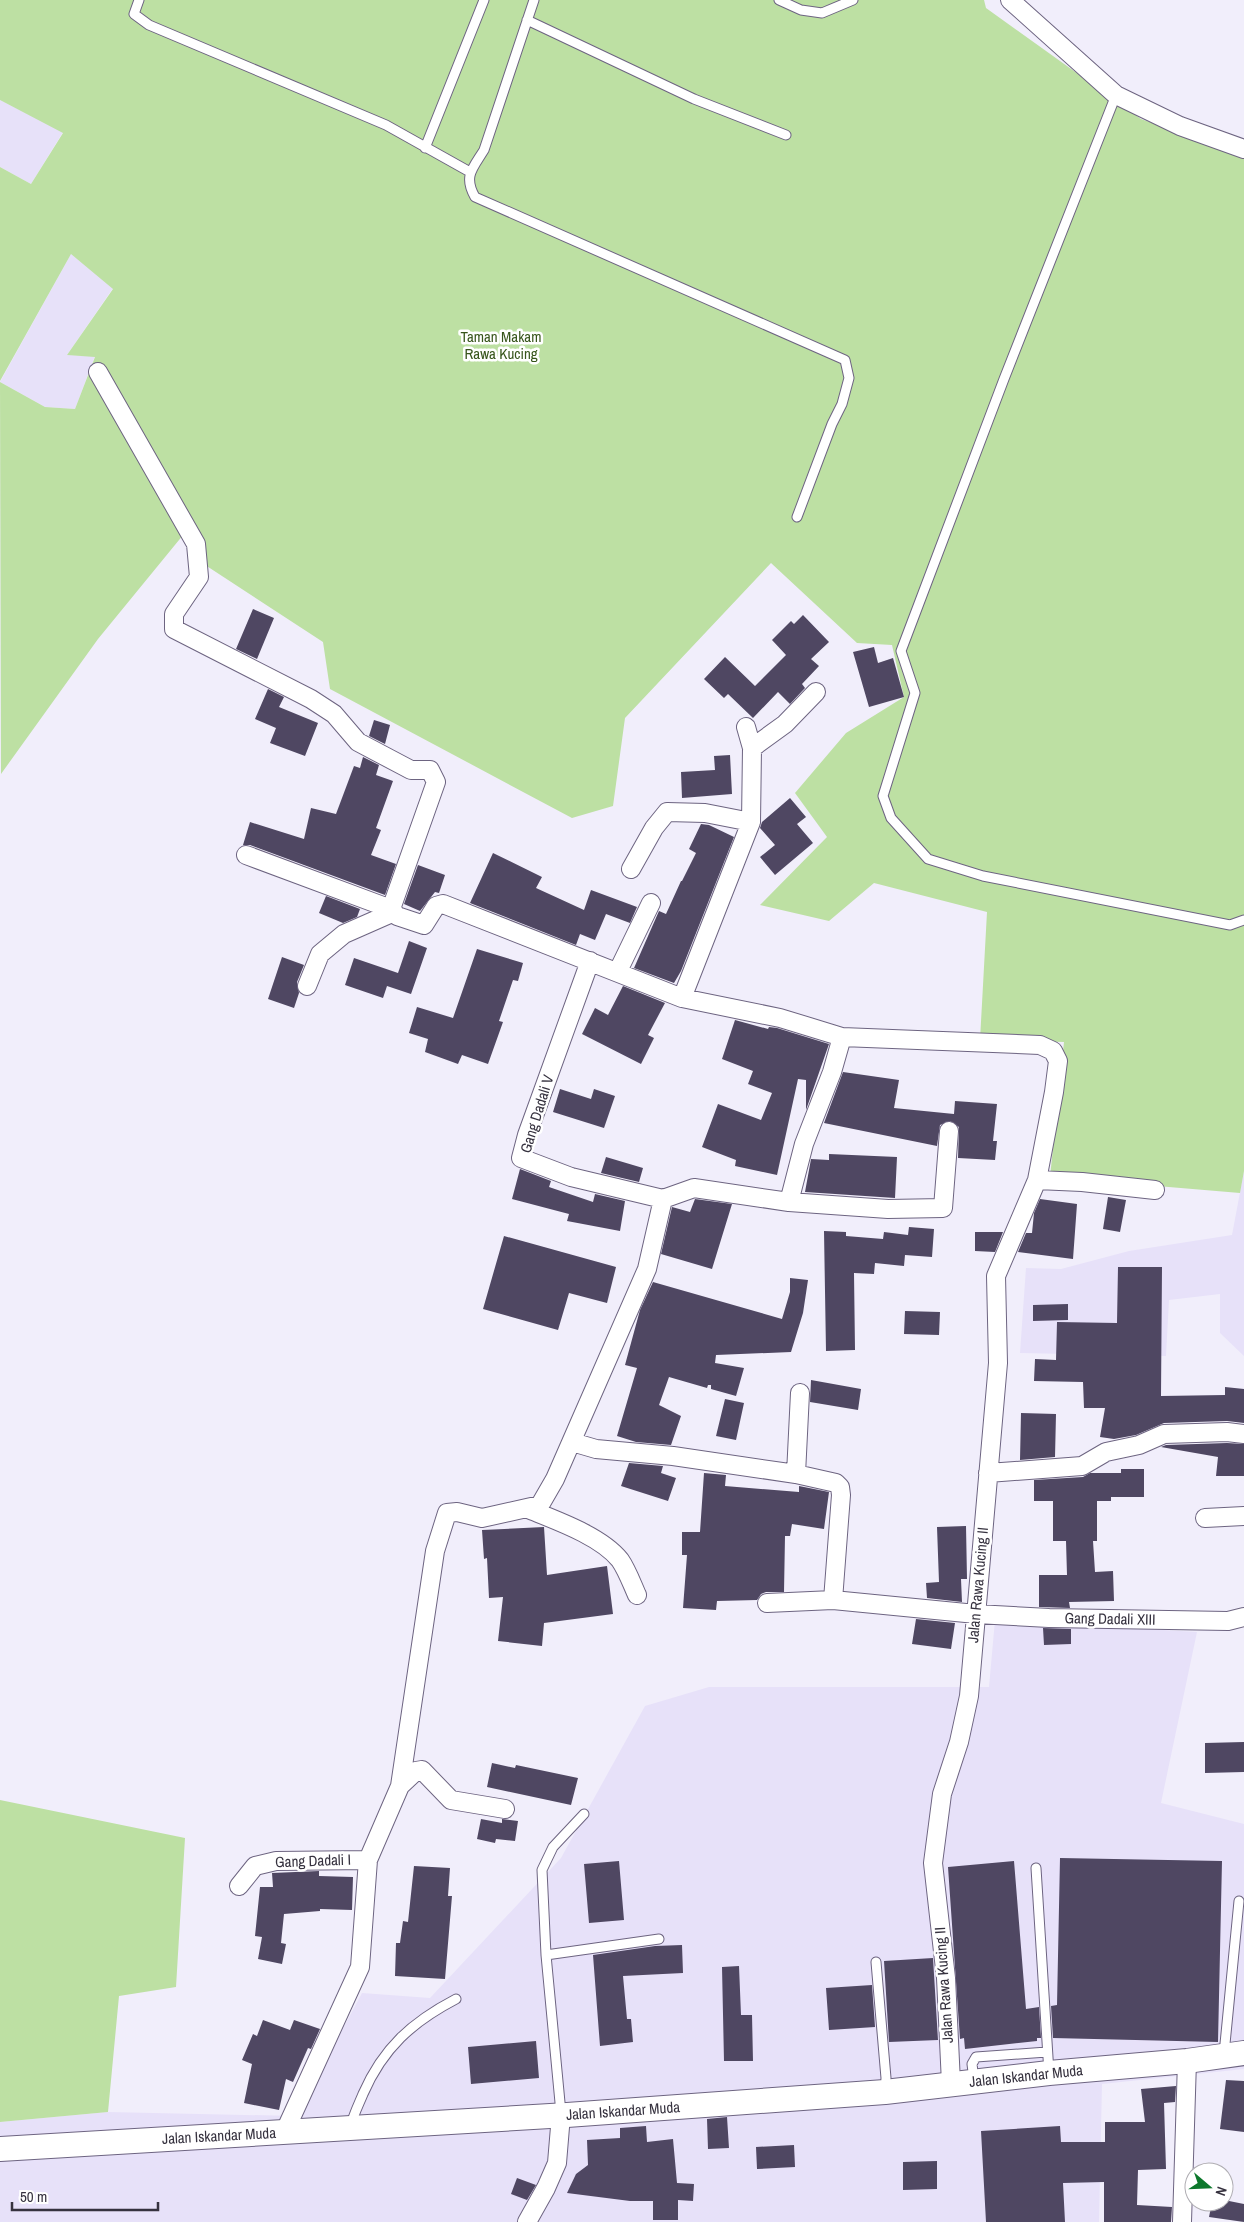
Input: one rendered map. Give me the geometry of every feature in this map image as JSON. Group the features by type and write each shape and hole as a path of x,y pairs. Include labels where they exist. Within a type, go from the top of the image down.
{"street":[{"path":"1010,0 1116,95 1180,126 1244,150"},
{"path":"98,372 196,544 199,577 174,614 174,629 311,699 334,714 358,742 411,770 430,770 436,782 392,911 344,934 320,954 307,986"},
{"path":"752,748 785,724 816,692"},
{"path":"682,998 751,822 752,748 746,727"},
{"path":"631,869 654,828 668,812 705,813 751,822"},
{"path":"246,855 392,911"},
{"path":"618,971 651,903"},
{"name":"Jalan Rawa Kucing II","path":"392,911 424,926 436,906 443,904 618,971 682,998 780,1018 842,1037 1040,1045 1053,1051 1058,1062 1037,1180 996,1276 998,1363 969,1696 959,1742 942,1794 933,1863 946,1978 962,2082"},
{"name":"Gang Dadali V","path":"590,961 527,1135 521,1158 571,1176 662,1200"},
{"path":"789,1202 804,1144 816,1108 832,1072 842,1037"},
{"path":"285,2132 360,1967 368,1860 400,1786 435,1551 447,1513 457,1512 482,1518 528,1509 540,1504 549,1490 572,1442 647,1269 662,1200 694,1188 789,1202 888,1209 943,1208 949,1131"},
{"path":"1037,1180 1082,1182 1156,1190"},
{"path":"796,1474 800,1393"},
{"path":"988,1473 1082,1466 1106,1452 1139,1446 1164,1434 1227,1432 1244,1434"},
{"path":"572,1442 596,1450 673,1456 829,1480 840,1487 833,1600"},
{"path":"528,1509 580,1532 602,1546 619,1560 637,1595"},
{"path":"1205,1518 1244,1516"},
{"name":"Gang Dadali XIII","path":"767,1603 833,1600 976,1614 1228,1621 1244,1617"},
{"path":"400,1786 416,1771 422,1770 451,1800 505,1809"},
{"name":"Gang Dadali I","path":"239,1886 255,1866 276,1861 368,1860"},
{"name":"Jalan Iskandar Muda","path":"0,2149 285,2132 351,2126 561,2115 885,2092 962,2082 1048,2062 1187,2061 1234,2055"},
{"path":"1182,2222 1187,2061"},
{"path":"527,2222 557,2162 561,2115"}],"lane":[{"path":"138,0 134,14 149,26 386,125 470,172"},
{"path":"425,148 484,0"},
{"path":"534,0 484,150 470,172 469,185 475,196 845,360 848,378 842,404 832,424 797,517"},
{"path":"779,0 801,10 822,13 852,0"},
{"path":"528,20 694,99 786,135"},
{"path":"1116,95 1004,380 902,651 916,693 883,796 891,818 928,859 983,876 1230,925 1244,920"},
{"path":"561,2115 546,1955 542,1870 553,1847 584,1814"},
{"path":"1036,1868 1048,2062"},
{"path":"1234,2055 1239,1901"},
{"path":"546,1955 659,1939"},
{"path":"876,1962 886,2078 885,2092"},
{"path":"351,2126 368,2082 387,2051 431,2012 456,1999"}],"shaded area":[{"path":"0,100 63,132 31,184 0,167"},
{"path":"71,254 113,288 67,355 95,356 75,409 45,407 0,382"},
{"path":"1244,1171 1244,1356 1220,1333 1220,1294 1169,1300 1166,1356 1020,1353 1026,1268 1061,1269 1129,1251 1232,1235"},
{"path":"995,1620 1197,1632 1161,1803 1244,1824 1244,2069 1102,2084 1099,2222 0,2222 0,2122 108,2112 296,2116 362,1993 430,1998 561,1858 645,1706 709,1687 989,1687"}],"green space":[{"name":"Taman Makam Rawa Kucing","path":"0,0 984,0 986,8 1141,119 1244,156 1244,1171 1240,1193 1050,1177 1064,1042 980,1040 987,912 874,883 829,921 760,905 827,837 795,793 846,733 904,697 892,645 857,643 771,563 625,718 613,806 572,818 330,689 323,642 196,559 188,529 98,639 1,774 0,382 45,407 75,409 95,357 67,355 113,289 71,254 0,381 0,167 31,184 63,133 0,100"},
{"path":"0,1800 185,1838 176,1987 119,1996 108,2112 0,2122"}],"building":[{"path":"253,609 274,618 257,659 236,649"},
{"path":"803,615 829,642 811,659 819,666 802,684 805,688 790,704 778,692 753,718 728,694 724,698 704,679 725,657 755,686 786,655 772,640 791,621 794,624"},
{"path":"874,647 878,663 893,658 904,697 869,707 853,652"},
{"path":"268,689 284,697 279,707 318,723 305,756 270,743 276,728 255,719"},
{"path":"374,720 390,725 385,744 369,736"},
{"path":"730,755 732,794 682,798 681,772 715,770 714,756"},
{"path":"363,757 379,765 376,775 393,781 376,828 381,830 371,855 396,864 385,895 250,845 243,845 250,822 304,839 311,808 336,814 354,766 360,768"},
{"path":"790,798 806,817 797,824 813,843 775,875 760,857 775,845 760,828 762,822"},
{"path":"701,824 709,825 734,837 681,971 674,983 634,968 659,911 666,914 696,853 689,849"},
{"path":"493,853 542,877 536,888 584,910 591,890 637,907 630,923 606,914 595,940 580,934 576,945 470,903"},
{"path":"418,865 445,875 439,893 435,892 420,911 404,904"},
{"path":"326,896 360,909 357,917 343,923 319,913"},
{"path":"409,941 427,948 411,994 387,986 383,998 345,985 354,958 398,973"},
{"path":"477,949 523,963 518,981 513,980 499,1021 503,1022 488,1064 462,1055 458,1064 425,1052 428,1039 409,1033 417,1007 453,1018"},
{"path":"282,957 304,965 297,982 299,993 294,1008 268,999"},
{"path":"623,986 665,1003 648,1035 654,1038 641,1064 582,1034 595,1008 608,1015"},
{"path":"735,1020 768,1029 769,1027 777,1028 829,1044 806,1110 806,1080 798,1079 777,1175 735,1166 736,1160 702,1147 718,1104 761,1120 772,1093 748,1084 753,1071 722,1059"},
{"path":"843,1072 899,1080 894,1108 954,1114 955,1101 997,1104 993,1141 997,1141 995,1160 958,1158 959,1127 950,1121 940,1125 937,1146 824,1123"},
{"path":"560,1089 591,1099 594,1089 615,1096 604,1128 553,1112"},
{"path":"829,1154 897,1157 895,1198 805,1192 811,1159 829,1160"},
{"path":"606,1157 643,1168 639,1182 601,1173"},
{"path":"520,1169 551,1181 549,1187 593,1202 595,1194 625,1201 620,1231 567,1221 569,1214 512,1199"},
{"path":"1108,1197 1126,1200 1120,1232 1103,1229"},
{"path":"695,1199 732,1204 712,1269 661,1254 672,1207 690,1212"},
{"path":"1040,1199 1077,1204 1073,1259 1018,1252 1026,1233 1032,1233 1034,1213"},
{"path":"909,1227 934,1229 932,1257 905,1255 904,1266 875,1263 874,1274 854,1273 855,1350 826,1351 824,1231 846,1232 846,1236 883,1239 884,1232 908,1235"},
{"path":"975,1232 1003,1232 995,1252 975,1251"},
{"path":"504,1236 616,1267 607,1303 569,1293 558,1330 483,1309"},
{"path":"1118,1267 1162,1267 1161,1396 1225,1395 1225,1387 1244,1389 1244,1423 1227,1421 1164,1423 1136,1435 1114,1439 1100,1437 1105,1408 1084,1408 1083,1382 1034,1381 1035,1359 1056,1360 1057,1322 1117,1323"},
{"path":"790,1278 808,1280 803,1313 791,1352 716,1355 715,1363 744,1368 736,1396 711,1389 711,1385 708,1385 707,1388 669,1377 659,1405 681,1416 671,1445 636,1442 617,1436 637,1368 625,1365 640,1310 653,1282 782,1319 790,1292"},
{"path":"1068,1304 1068,1320 1033,1321 1033,1305"},
{"path":"905,1311 940,1312 939,1335 904,1334"},
{"path":"811,1380 861,1389 858,1410 810,1402"},
{"path":"725,1399 744,1403 736,1440 716,1436"},
{"path":"1021,1413 1056,1414 1055,1457 1020,1460"},
{"path":"1244,1444 1244,1476 1216,1476 1218,1457 1161,1447 1166,1445"},
{"path":"629,1463 663,1466 661,1473 676,1478 668,1501 621,1486"},
{"path":"1121,1469 1144,1469 1144,1497 1111,1497 1111,1501 1097,1501 1097,1541 1093,1541 1095,1572 1113,1571 1114,1601 1069,1602 1070,1608 1039,1607 1039,1575 1067,1575 1066,1541 1053,1541 1053,1501 1034,1501 1034,1480 1083,1477 1090,1473 1121,1473"},
{"path":"704,1473 726,1475 725,1486 799,1492 799,1486 829,1492 824,1529 792,1524 790,1536 785,1536 784,1592 766,1592 761,1594 757,1600 717,1601 716,1610 683,1608 687,1555 682,1555 682,1532 700,1532"},
{"path":"966,1526 967,1579 961,1579 962,1602 927,1598 926,1583 939,1582 937,1527"},
{"path":"544,1527 547,1575 607,1566 613,1614 544,1623 542,1646 498,1641 503,1597 489,1598 487,1558 484,1559 482,1530"},
{"path":"916,1619 955,1623 951,1649 912,1644"},
{"path":"1043,1628 1071,1629 1071,1644 1044,1645"},
{"path":"1244,1742 1244,1772 1205,1773 1205,1743"},
{"path":"492,1763 515,1768 516,1765 578,1778 571,1805 487,1787"},
{"path":"481,1819 502,1823 502,1819 518,1821 515,1841 496,1839 495,1843 477,1839"},
{"path":"1060,1858 1222,1861 1218,2042 1053,2038 1051,2006 1057,2005"},
{"path":"619,1861 624,1920 589,1923 584,1864"},
{"path":"1014,1861 1026,2009 1039,2007 1041,2038 1037,2038 1037,2041 965,2049 964,2038 960,2039 948,1867"},
{"path":"414,1866 450,1868 448,1896 452,1896 445,1979 395,1976 396,1943 400,1943 403,1921 408,1922"},
{"path":"319,1871 319,1876 353,1877 352,1910 320,1909 320,1911 284,1914 281,1943 286,1944 282,1964 258,1959 262,1937 255,1936 260,1887 273,1887 272,1873"},
{"path":"682,1945 683,1973 623,1976 627,2019 631,2019 633,2042 600,2046 593,1955 655,1946"},
{"path":"933,1958 938,2040 889,2042 884,1961"},
{"path":"739,1966 741,2015 752,2015 753,2061 724,2061 722,1967"},
{"path":"872,1985 875,2027 829,2030 826,1988"},
{"path":"263,2020 290,2030 294,2020 320,2029 311,2049 308,2048 293,2082 286,2079 279,2110 244,2103 252,2064 242,2060 253,2034 257,2036"},
{"path":"536,2041 539,2078 471,2084 468,2047"},
{"path":"1226,2080 1244,2081 1244,2132 1220,2129"},
{"path":"1176,2086 1175,2102 1164,2103 1166,2169 1138,2170 1137,2205 1172,2207 1171,2222 1104,2222 1104,2182 1063,2183 1065,2222 986,2222 981,2131 1060,2126 1061,2142 1105,2142 1105,2122 1145,2122 1141,2089"},
{"path":"727,2117 729,2148 708,2149 707,2119"},
{"path":"646,2126 647,2142 673,2139 677,2183 694,2184 693,2201 678,2200 678,2220 653,2220 653,2201 630,2201 567,2193 576,2174 588,2165 587,2140 620,2138 620,2128"},
{"path":"794,2145 795,2167 757,2169 756,2147"},
{"path":"937,2161 937,2189 903,2190 903,2162"},
{"path":"517,2178 536,2185 527,2200 511,2194"},
{"path":"1234,2202 1244,2204 1244,2222 1209,2217 1210,2212 1234,2212"}]}
